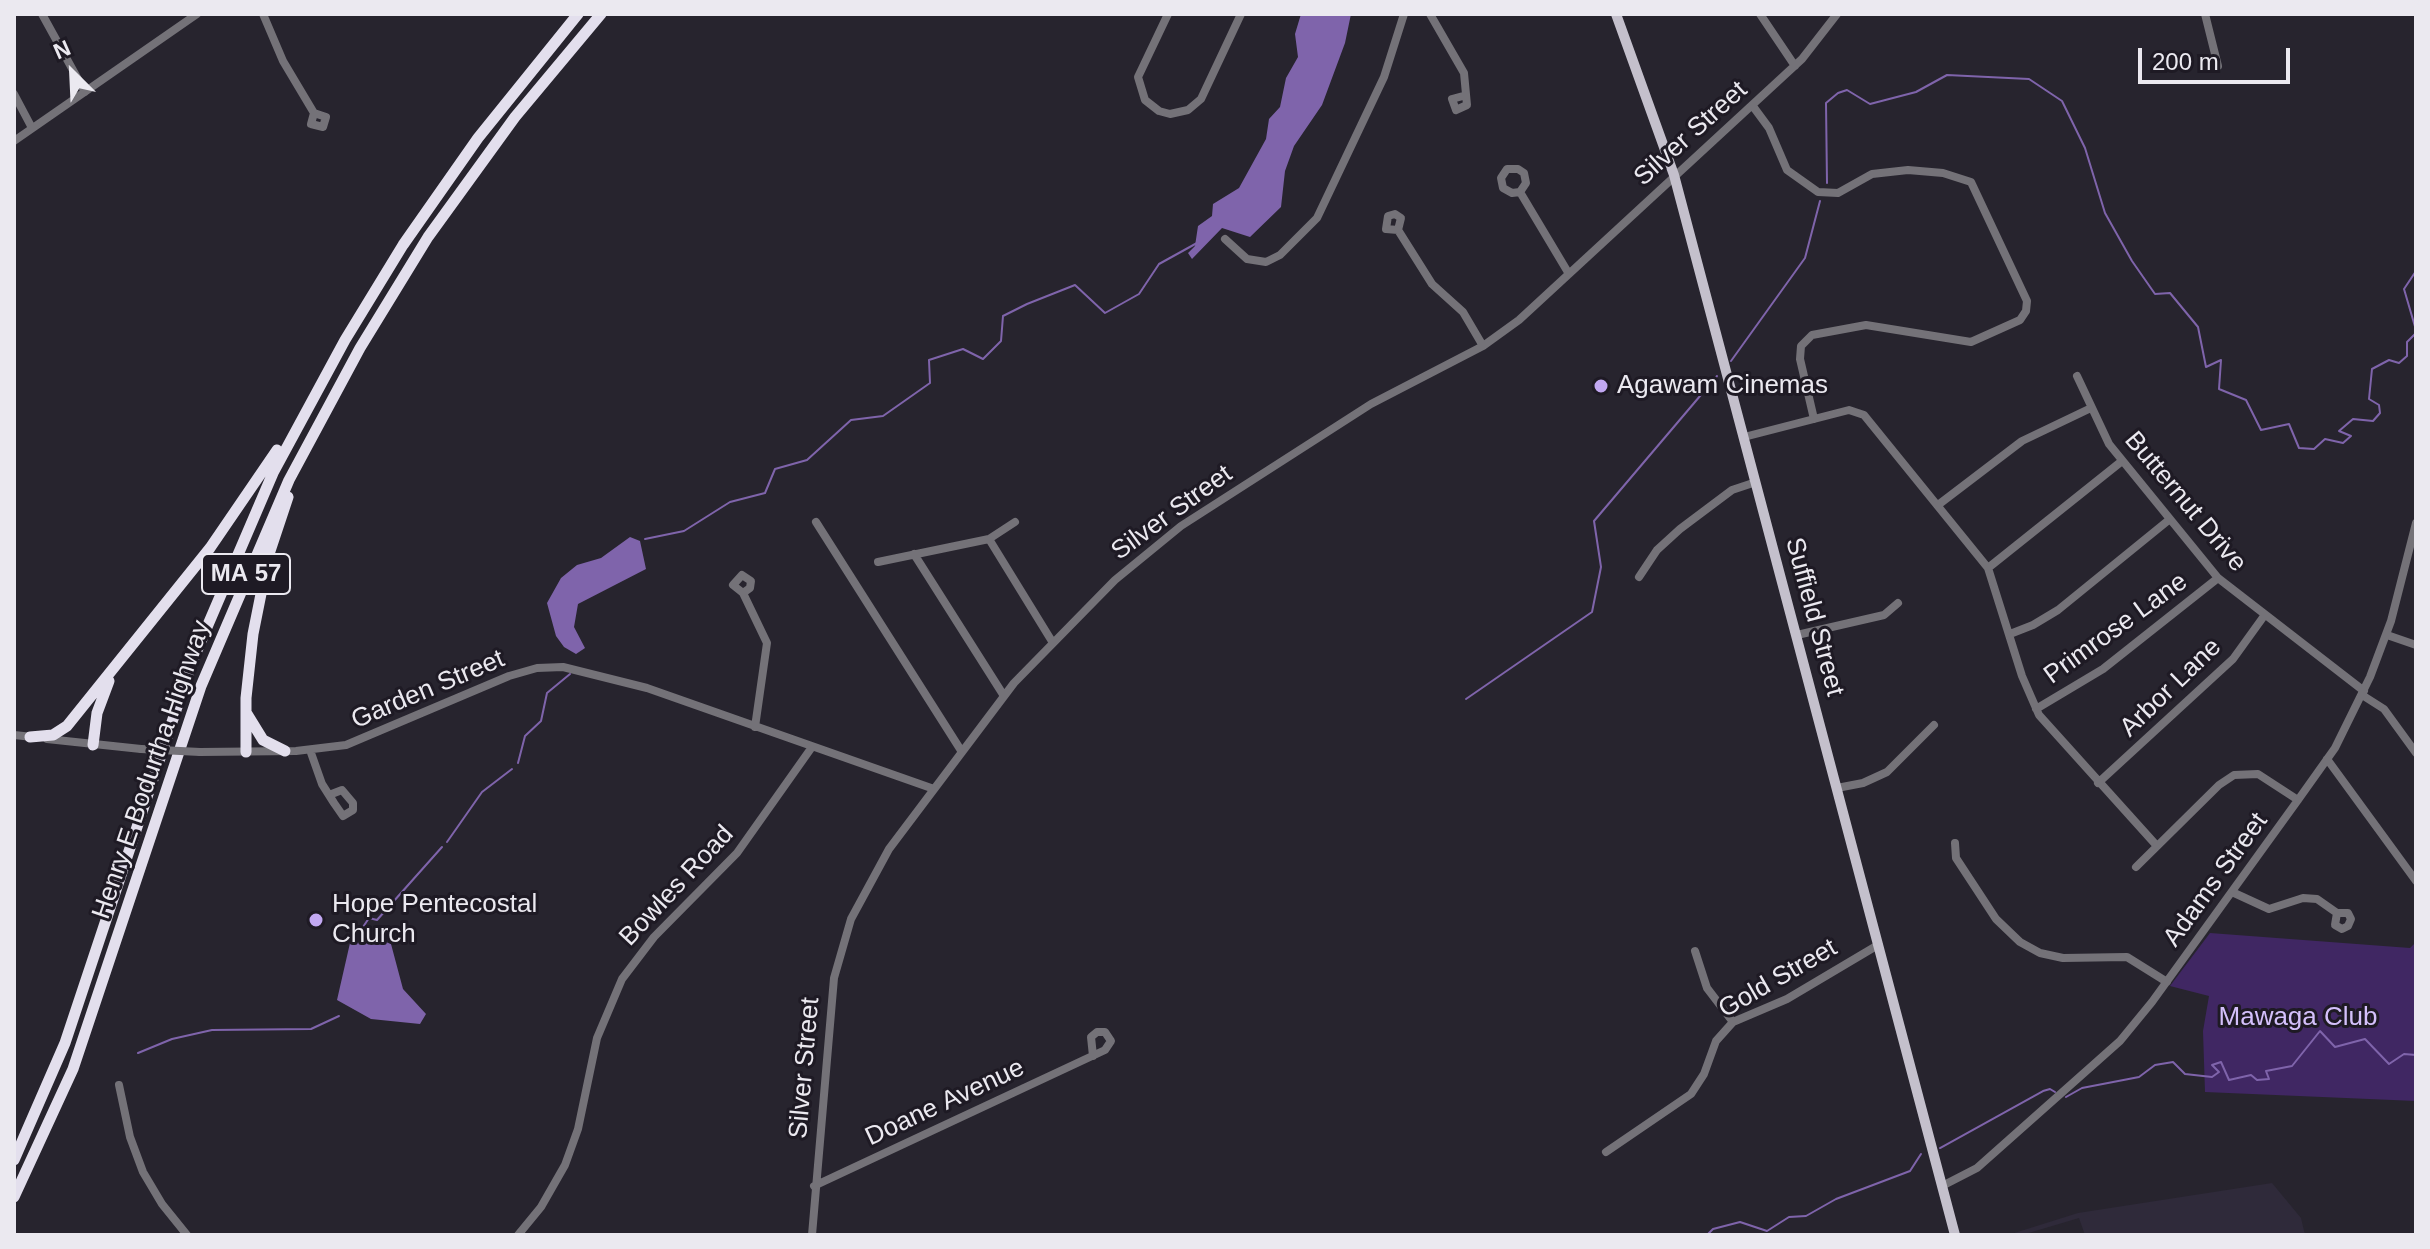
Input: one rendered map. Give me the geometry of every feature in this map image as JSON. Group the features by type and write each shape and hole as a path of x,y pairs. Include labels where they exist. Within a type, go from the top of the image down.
{"highway":[{"name":"Henry E Bodurtha Highway","path":"14,1160 65,1043 205,627 261,499 317,389 378,284 440,191 512,94 578,14"},
{"name":"Henry E Bodurtha Highway","path":"14,1197 48,1129 80,1051 189,722 225,625 280,497 350,364 460,191 526,102 601,14"},
{"path":"246,752 246,698 253,634 274,536 301,465 350,364"},
{"path":"30,737 48,736 64,729 226,526 317,389"},
{"path":"93,745 102,700 129,650"},
{"path":"246,698 254,730 267,743 285,751"}],"main road":[{"name":"Suffield Street","path":"1616,14 1674,175 1955,1235"}],"street":[{"path":"42,14 85,92"},
{"path":"14,141 197,14"},
{"path":"263,14 283,61 314,113"},
{"path":"1168,14 1138,77 1145,100 1153,108 1170,114 1188,110 1201,99 1241,14"},
{"path":"1225,239 1247,259 1266,262 1280,255 1321,213 1391,61 1404,14"},
{"path":"1430,14 1462,69 1463,96"},
{"path":"1760,14 1795,66"},
{"name":"Silver Street","path":"812,1235 814,1186 838,960 854,911 874,873 1004,696 1115,580 1181,526 1371,404 1483,346 1519,320 1795,66 1837,14"},
{"path":"2205,14 2218,66"},
{"path":"14,94 32,128"},
{"path":"1752,105 1769,128 1787,170 1818,192 1838,193 1872,174 1903,170 1935,171 1971,182 1980,193 2027,301 2020,320 1971,342 1866,325 1812,335 1802,343 1800,359 1814,419"},
{"path":"1520,192 1569,274"},
{"path":"1398,230 1435,288 1460,308 1483,346"},
{"name":"Butternut Drive","path":"2077,376 2091,408 2122,461 2218,578 2384,709 2416,753"},
{"path":"1938,505 2022,441 2091,408"},
{"path":"1744,437 1856,410 1988,568 2036,709 2098,783 2157,846"},
{"path":"1988,568 2122,461"},
{"path":"1639,577 1660,547 1680,529 1726,494 1756,482"},
{"path":"2010,634 2058,610 2170,519"},
{"path":"816,522 962,752"},
{"path":"878,562 989,539 1015,522"},
{"name":"Adams Street","path":"1942,1186 1963,1178 1977,1168 2134,1025 2298,800 2327,759 2363,693 2387,635 2416,523"},
{"path":"989,539 1053,643"},
{"path":"914,554 1004,696"},
{"name":"Primrose Lane","path":"2036,709 2103,669 2218,578"},
{"path":"743,593 767,643 755,727"},
{"path":"1797,635 1884,615 1898,603"},
{"name":"Arbor Lane","path":"2098,783 2233,659 2264,616"},
{"path":"2387,635 2416,645"},
{"name":"Garden Street","path":"14,735 93,745 200,752 310,750 364,740 509,676 548,667 589,671 934,789"},
{"path":"1837,788 1863,783 1887,772 1934,725"},
{"name":"Bowles Road","path":"518,1235 541,1207 565,1165 578,1129 600,1028 622,979 654,937 737,853 812,747"},
{"path":"310,750 313,766 329,795"},
{"path":"2327,759 2416,881"},
{"path":"2136,867 2219,785 2239,774 2262,776 2298,800"},
{"path":"1955,843 1955,855 1996,919 2020,942 2040,953 2063,958 2132,959 2167,982"},
{"path":"2232,892 2269,909 2314,898 2337,913"},
{"name":"Gold Street","path":"1606,1152 1691,1094 1704,1074 1716,1041 1733,1022 1787,999 1878,945"},
{"path":"1695,951 1707,988 1733,1022"},
{"name":"Doane Avenue","path":"814,1186 1093,1056"},
{"path":"119,1085 130,1137 143,1172 162,1204 187,1235"}],"shaded area":[{"path":"1301,14 1351,14 1345,43 1322,105 1294,146 1285,171 1281,207 1250,237 1222,228 1192,259 1188,253 1195,246 1198,226 1212,216 1213,204 1239,188 1266,139 1269,119 1280,107 1286,78 1298,57 1295,34"},
{"path":"630,537 640,541 646,569 578,604 574,627 585,648 576,654 564,647 556,636 547,603 561,578 577,565 601,558"},
{"path":"383,941 391,944 403,989 426,1014 420,1024 371,1019 337,1000 350,943"},
{"path":"2272,1183 2301,1218 2305,1235 2085,1235 2079,1218 2022,1235 2008,1235 2078,1213"}],"green space":[{"name":"Mawaga Club","path":"2210,933 2410,948 2416,942 2416,1101 2205,1092 2203,1031 2209,996 2170,986"}],"waterway":[{"path":"1827,183 1826,103 1838,93 1847,90 1870,104 1916,92 1947,75 2029,79 2062,101 2085,148 2105,213 2132,261 2155,294 2170,293 2198,327 2206,367 2221,360 2219,389 2246,400 2261,430 2289,424 2299,448 2314,449 2325,439 2343,443 2351,436 2339,431 2353,419 2373,421 2380,413 2379,405 2369,399 2372,369 2389,360 2399,363 2407,356 2407,342 2416,333"},
{"path":"1731,361 1805,258 1820,201"},
{"path":"645,539 684,531 730,502 765,493 775,469 807,460 851,420 883,416 930,383 929,360 963,349 983,359 1001,341 1003,316 1075,285 1105,313 1139,294 1159,264 1197,243"},
{"path":"2416,271 2404,289 2416,330"},
{"path":"1466,699 1592,612 1601,567 1594,521 1717,376"},
{"path":"518,763 525,736 541,721 547,693 570,674"},
{"path":"447,842 482,792 512,769"},
{"path":"365,933 363,927 369,918 377,920 442,847"},
{"path":"138,1053 172,1039 212,1030 311,1029 339,1016"},
{"path":"2066,1097 2082,1088 2139,1077 2155,1065 2173,1062 2185,1074 2212,1077 2219,1072 2212,1065 2221,1062 2229,1080 2251,1075 2257,1080 2269,1079 2266,1071 2292,1066 2320,1031 2335,1047 2365,1039 2389,1064 2404,1054 2416,1055"},
{"path":"1940,1148 2043,1091 2050,1089 2055,1092"},
{"path":"1707,1235 1713,1229 1740,1222 1767,1231 1789,1217 1806,1216 1836,1199 1910,1171 1921,1154"},
{"path":"1690,1235 1697,1235"}],"place":[{"name":"Agawam Cinemas","path":"1601,386"},
{"name":"Hope Pentecostal Church","path":"316,920"}]}
